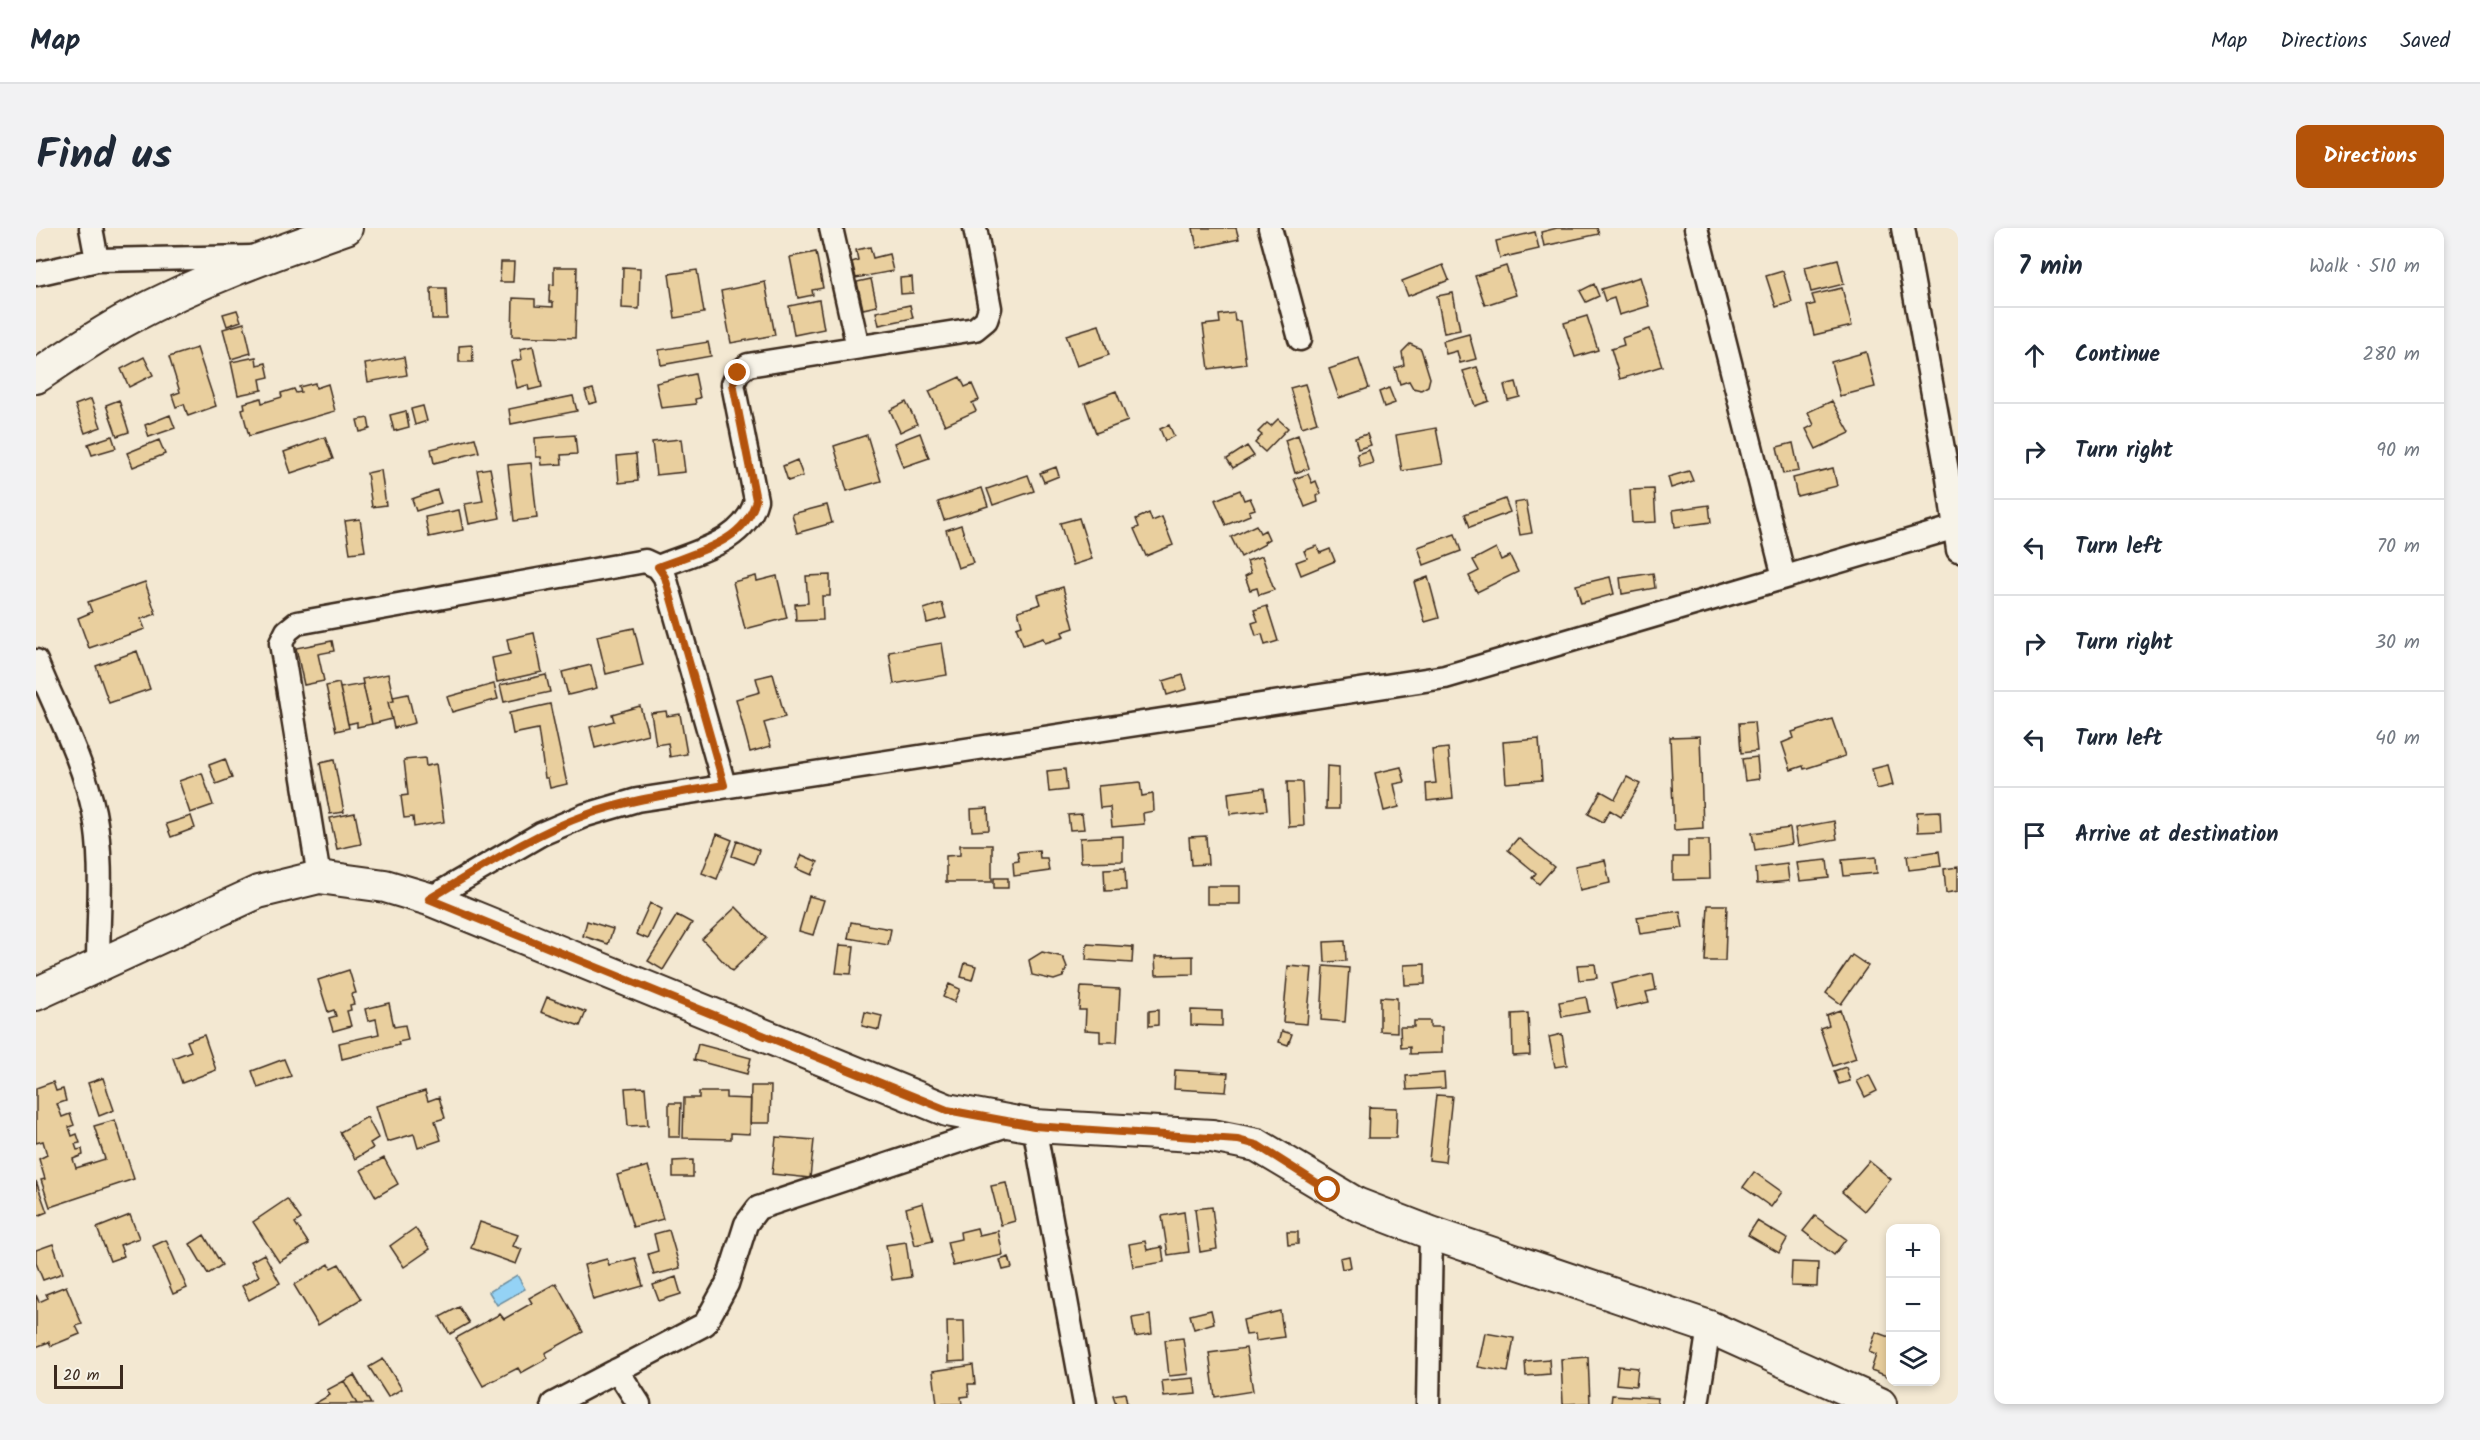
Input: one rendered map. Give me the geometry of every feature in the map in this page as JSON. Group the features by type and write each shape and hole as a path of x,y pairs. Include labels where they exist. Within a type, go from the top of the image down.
{"street":[{"path":"91,228 97,260"},
{"path":"36,377 130,318 264,256 346,228"},
{"path":"831,228 858,347"},
{"path":"658,567 734,536 749,520 756,500 733,384 738,373 748,365 975,329 986,320 990,308 975,228"},
{"path":"1270,228 1300,339"},
{"path":"1696,228 1784,577"},
{"path":"429,899 541,834 586,815 637,800 1445,676 1784,577 1957,538 1953,469 1903,228"},
{"path":"36,274 97,260 264,256"},
{"path":"319,877 281,643 287,631 297,623 645,561 658,567 665,577 724,785"},
{"path":"36,662 81,770 94,812 99,853 98,964"},
{"path":"36,994 258,892 319,877 385,886 429,899 947,1110 1024,1124 1212,1136 1257,1145 1337,1195 1431,1233 1709,1327 1880,1404"},
{"path":"553,1404 705,1324 727,1284 746,1224 758,1208 1024,1124"},
{"path":"1024,1124 1085,1404"},
{"path":"1428,1404 1431,1233"},
{"path":"1697,1404 1709,1327"},
{"path":"617,1371 639,1404"}],"water":[{"path":"517,1275 525,1289 497,1305 489,1292"}],"building":[{"path":"1193,228 1236,228 1239,239 1197,248"},
{"path":"1557,228 1597,228 1599,234 1544,246 1541,232"},
{"path":"1535,232 1539,249 1500,258 1496,241"},
{"path":"870,247 873,258 889,254 893,271 856,278 852,262 858,260 856,250"},
{"path":"816,252 823,288 812,290 813,295 798,298 790,257"},
{"path":"1838,259 1844,284 1811,292 1805,267"},
{"path":"501,262 514,262 513,282 500,282"},
{"path":"1443,265 1449,280 1408,296 1402,281"},
{"path":"1506,266 1516,295 1485,305 1475,276"},
{"path":"554,267 577,267 575,338 512,336 513,298 535,299 535,306 553,307 553,302 549,302 550,284 554,285"},
{"path":"623,267 640,268 639,309 622,308"},
{"path":"697,270 704,313 675,318 669,274"},
{"path":"1783,271 1792,302 1776,307 1766,276"},
{"path":"912,277 913,293 901,294 900,278"},
{"path":"1640,277 1649,306 1619,315 1614,298 1605,301 1601,289"},
{"path":"871,279 877,306 863,309 857,282"},
{"path":"765,282 775,335 731,343 721,291"},
{"path":"1594,284 1599,296 1586,302 1580,291"},
{"path":"431,288 446,288 447,319 432,319"},
{"path":"1842,288 1852,326 1814,335 1807,306 1815,304 1812,295"},
{"path":"1453,293 1460,330 1444,333 1437,296"},
{"path":"819,300 824,329 794,335 789,306"},
{"path":"910,305 913,318 879,325 876,312"},
{"path":"237,310 241,321 227,326 223,314"},
{"path":"1234,313 1235,321 1240,321 1246,364 1209,369 1203,325 1220,323 1219,315"},
{"path":"1587,316 1598,350 1575,357 1564,323"},
{"path":"244,323 251,353 231,359 223,329"},
{"path":"1099,325 1109,355 1077,366 1066,335"},
{"path":"1650,329 1662,366 1620,379 1611,349 1624,345 1622,338"},
{"path":"1469,334 1476,359 1460,363 1457,351 1446,354 1443,341"},
{"path":"708,342 711,356 661,365 659,350"},
{"path":"1410,344 1421,349 1430,378 1428,386 1421,390 1413,388 1409,381 1400,384 1395,368 1404,365 1402,352"},
{"path":"472,345 473,362 459,362 459,346"},
{"path":"533,346 542,387 529,390 528,385 517,388 511,362 522,359 520,349"},
{"path":"197,348 216,406 188,416 184,404 176,407 172,395 180,392 169,357"},
{"path":"1866,352 1875,387 1840,396 1831,362"},
{"path":"144,357 153,375 129,387 121,369"},
{"path":"256,357 257,365 266,363 269,377 260,379 262,390 238,395 231,362"},
{"path":"404,357 407,375 368,382 365,364"},
{"path":"1359,359 1369,388 1339,398 1329,369"},
{"path":"1477,367 1489,401 1475,406 1463,371"},
{"path":"695,374 700,398 695,399 696,404 661,408 656,383"},
{"path":"960,377 965,387 972,384 979,400 972,403 976,411 945,425 929,391"},
{"path":"1516,382 1520,397 1508,400 1504,385"},
{"path":"315,383 316,388 328,384 335,411 249,436 242,409 245,408 244,403 261,398 262,403 282,397 281,393 294,389 296,393 301,392 299,387"},
{"path":"1305,384 1317,422 1302,427 1290,388"},
{"path":"1389,388 1395,403 1384,407 1379,392"},
{"path":"593,389 597,402 589,404 585,391"},
{"path":"1116,391 1128,421 1096,433 1085,403"},
{"path":"573,396 577,411 511,424 509,409"},
{"path":"91,399 101,427 85,433 75,405"},
{"path":"119,400 129,432 117,436 106,405"},
{"path":"1832,401 1850,433 1816,449 1806,429 1814,425 1808,412"},
{"path":"906,402 917,424 900,432 890,410"},
{"path":"423,406 427,421 415,425 411,409"},
{"path":"406,411 409,427 394,431 390,415"},
{"path":"170,415 175,428 149,437 145,425"},
{"path":"368,418 370,429 360,432 357,420"},
{"path":"1278,419 1288,428 1265,452 1255,443 1262,435 1258,432 1267,423 1271,426"},
{"path":"1169,425 1174,436 1165,441 1160,429"},
{"path":"1436,428 1443,464 1402,471 1396,435"},
{"path":"920,433 929,458 903,467 894,443"},
{"path":"1367,434 1371,445 1358,449 1355,438"},
{"path":"575,435 577,454 561,455 562,464 542,465 541,457 536,457 535,438"},
{"path":"867,435 881,481 847,491 834,446"},
{"path":"1298,435 1309,468 1295,473 1285,440"},
{"path":"112,436 116,448 92,455 88,444"},
{"path":"325,437 333,459 291,473 284,452"},
{"path":"475,438 479,452 434,463 431,449"},
{"path":"681,439 685,472 656,475 652,442"},
{"path":"159,440 165,454 133,467 127,453"},
{"path":"1793,443 1799,471 1783,474 1777,447"},
{"path":"1247,446 1254,456 1233,468 1227,459"},
{"path":"1369,450 1373,463 1360,467 1357,454"},
{"path":"636,454 638,481 619,483 617,456"},
{"path":"797,460 803,476 788,481 783,466"},
{"path":"531,463 537,518 514,521 508,465"},
{"path":"1056,467 1059,476 1044,482 1040,473"},
{"path":"490,468 500,518 469,524 465,504 483,501 477,470"},
{"path":"1833,468 1837,486 1797,496 1793,478"},
{"path":"381,470 386,505 372,507 367,473"},
{"path":"1689,471 1693,481 1671,488 1668,477"},
{"path":"1308,474 1312,483 1316,481 1321,494 1317,496 1318,502 1305,507 1294,479"},
{"path":"1028,475 1034,491 993,505 987,489"},
{"path":"982,488 988,506 944,520 938,502"},
{"path":"1654,489 1656,522 1632,523 1630,490"},
{"path":"437,490 441,503 416,511 412,499"},
{"path":"1240,490 1244,500 1250,498 1255,509 1249,511 1250,515 1226,525 1215,500"},
{"path":"1505,499 1510,512 1470,527 1465,514"},
{"path":"1526,501 1532,533 1520,535 1514,503"},
{"path":"827,505 832,523 797,533 792,514"},
{"path":"1709,505 1711,522 1675,527 1673,510"},
{"path":"459,510 463,530 429,537 425,517"},
{"path":"1149,513 1152,521 1162,517 1173,545 1146,556 1134,529 1139,527 1136,519"},
{"path":"1079,518 1092,559 1073,565 1060,523"},
{"path":"360,519 365,551 350,553 345,521"},
{"path":"961,525 973,563 958,568 946,530"},
{"path":"1256,525 1260,533 1265,530 1269,539 1264,542 1265,544 1241,557 1231,537"},
{"path":"1455,534 1461,551 1424,565 1418,547"},
{"path":"1317,546 1320,553 1330,549 1335,561 1301,575 1296,562 1307,558 1304,551"},
{"path":"1496,548 1501,560 1510,556 1518,572 1477,592 1469,576 1479,571 1473,560"},
{"path":"1262,556 1274,590 1259,595 1257,588 1250,590 1245,576 1251,573 1247,561"},
{"path":"1653,573 1655,588 1622,594 1620,578"},
{"path":"830,575 830,596 822,596 823,620 796,621 795,604 808,603 806,576"},
{"path":"756,576 757,581 777,576 787,618 745,629 733,582"},
{"path":"1428,577 1439,618 1425,622 1414,582"},
{"path":"1610,577 1614,594 1581,603 1576,585"},
{"path":"145,582 156,614 141,619 145,629 89,648 78,618 92,612 88,602"},
{"path":"1063,587 1074,628 1062,632 1064,637 1045,643 1043,638 1023,645 1016,627 1022,625 1018,611 1041,604 1038,595"},
{"path":"942,603 946,618 927,623 924,609"},
{"path":"1267,606 1278,641 1265,645 1262,634 1256,636 1252,623 1258,621 1254,610"},
{"path":"634,628 643,665 606,674 597,636"},
{"path":"534,633 542,672 497,682 492,658 510,654 507,639"},
{"path":"332,641 334,651 318,654 324,681 304,685 296,648"},
{"path":"942,643 947,675 894,684 889,652"},
{"path":"137,651 150,689 109,703 96,666"},
{"path":"591,665 597,688 568,695 562,672"},
{"path":"388,674 394,701 388,702 392,719 372,724 362,679"},
{"path":"773,674 785,717 764,723 771,746 750,752 736,699 760,692 756,678"},
{"path":"546,675 550,692 504,702 500,685"},
{"path":"1183,675 1187,689 1167,695 1163,681"},
{"path":"339,683 349,728 336,731 326,686"},
{"path":"363,684 372,724 357,727 357,722 348,724 340,688"},
{"path":"494,684 498,699 452,712 447,697"},
{"path":"408,694 415,723 394,728 388,702 394,701 393,697"},
{"path":"550,704 567,784 550,788 548,778 545,778 538,729 513,734 509,713"},
{"path":"640,706 648,734 595,748 590,727 614,721 612,714"},
{"path":"666,711 667,716 680,714 687,754 670,757 668,743 656,745 651,713"},
{"path":"1832,719 1845,756 1804,769 1803,766 1791,770 1782,743 1794,738 1792,732"},
{"path":"1754,722 1757,751 1741,753 1739,723"},
{"path":"1700,736 1703,828 1674,830 1670,737"},
{"path":"1539,739 1542,780 1506,783 1503,742"},
{"path":"1448,748 1453,798 1427,801 1426,784 1436,783 1432,750"},
{"path":"1757,757 1759,779 1745,781 1742,759"},
{"path":"425,758 426,766 436,764 444,822 414,827 413,817 404,818 401,796 408,795 404,760"},
{"path":"225,759 232,778 216,784 209,765"},
{"path":"334,760 344,812 330,814 320,763"},
{"path":"1888,765 1893,785 1877,789 1872,769"},
{"path":"1327,766 1339,767 1339,809 1326,809"},
{"path":"1401,767 1405,782 1394,784 1399,807 1384,811 1375,773"},
{"path":"1065,769 1067,790 1049,792 1047,771"},
{"path":"202,773 213,805 190,813 179,781"},
{"path":"1627,777 1640,784 1621,817 1610,810 1603,822 1588,814 1601,791 1615,799"},
{"path":"1140,782 1142,796 1153,794 1154,811 1143,813 1144,824 1112,827 1110,807 1100,808 1098,786"},
{"path":"1287,782 1302,782 1304,826 1289,827"},
{"path":"1264,788 1267,810 1230,814 1228,793"},
{"path":"988,808 989,830 972,831 971,809"},
{"path":"1940,811 1941,831 1918,832 1917,812"},
{"path":"355,813 361,844 337,849 330,818"},
{"path":"1082,814 1084,829 1070,830 1068,815"},
{"path":"191,816 195,828 171,837 166,824"},
{"path":"1834,821 1837,839 1798,846 1795,828"},
{"path":"1790,828 1792,844 1755,850 1752,833"},
{"path":"717,834 732,840 717,879 702,873"},
{"path":"1123,836 1123,861 1081,862 1080,838"},
{"path":"1206,836 1208,864 1191,865 1189,837"},
{"path":"1518,838 1554,867 1539,884 1532,878 1536,873 1508,850"},
{"path":"1688,840 1709,840 1710,879 1673,880 1673,857 1688,857"},
{"path":"737,841 759,850 754,864 732,856"},
{"path":"960,845 992,845 992,882 946,882 946,856 960,855"},
{"path":"1039,850 1040,858 1047,858 1049,871 1014,876 1013,862 1019,861 1017,852"},
{"path":"1939,851 1941,866 1909,870 1907,856"},
{"path":"802,855 818,862 812,875 796,868"},
{"path":"1876,857 1877,873 1844,876 1842,860"},
{"path":"1605,860 1610,883 1580,890 1575,866"},
{"path":"1827,860 1829,878 1800,881 1797,863"},
{"path":"1787,864 1789,881 1757,884 1756,868"},
{"path":"1958,867 1958,891 1946,893 1944,869"},
{"path":"1125,868 1126,890 1105,891 1104,869"},
{"path":"994,878 1008,878 1008,888 994,888"},
{"path":"1207,886 1240,886 1240,904 1207,904"},
{"path":"809,896 824,900 813,935 799,931"},
{"path":"650,903 662,909 648,939 636,934"},
{"path":"1708,905 1727,905 1725,961 1705,961"},
{"path":"736,907 766,938 732,971 702,939"},
{"path":"1680,911 1683,928 1640,934 1637,917"},
{"path":"677,915 692,923 663,970 648,961"},
{"path":"587,921 613,929 608,944 583,936"},
{"path":"851,922 891,929 888,945 848,938"},
{"path":"1345,941 1346,961 1325,962 1324,942"},
{"path":"1087,944 1133,947 1132,963 1086,960"},
{"path":"840,945 854,946 851,974 836,973"},
{"path":"1042,952 1063,957 1067,967 1063,977 1054,980 1032,975 1029,960"},
{"path":"1852,955 1868,966 1841,1004 1826,993"},
{"path":"1193,956 1193,974 1156,975 1155,957"},
{"path":"965,963 976,966 972,980 961,977"},
{"path":"1425,964 1425,984 1405,985 1404,965"},
{"path":"1595,964 1597,978 1579,980 1577,965"},
{"path":"1288,966 1312,968 1307,1024 1283,1022"},
{"path":"1324,966 1349,968 1345,1022 1321,1020"},
{"path":"349,970 356,993 351,994 354,1004 350,1005 351,1010 347,1011 351,1026 333,1031 329,1018 336,1016 334,1010 328,1012 318,980"},
{"path":"1653,974 1656,990 1646,992 1649,1002 1617,1009 1611,984"},
{"path":"949,984 960,989 954,1002 943,997"},
{"path":"1081,987 1120,989 1117,1042 1100,1042 1100,1031 1085,1030 1086,1010 1079,1010"},
{"path":"547,997 586,1012 580,1026 541,1012"},
{"path":"1380,997 1397,998 1397,1032 1380,1031"},
{"path":"1586,997 1589,1012 1562,1017 1559,1002"},
{"path":"389,1003 394,1027 405,1025 408,1040 398,1042 399,1045 342,1059 339,1043 379,1034 376,1019 368,1021 365,1009"},
{"path":"1158,1010 1158,1025 1149,1026 1149,1011"},
{"path":"1191,1010 1222,1011 1222,1026 1191,1025"},
{"path":"1840,1010 1856,1058 1833,1066 1820,1028 1829,1025 1826,1015"},
{"path":"865,1012 882,1016 879,1030 862,1026"},
{"path":"1528,1013 1530,1055 1513,1056 1512,1014"},
{"path":"1414,1021 1430,1021 1430,1027 1442,1027 1442,1053 1410,1054 1410,1047 1401,1048 1400,1027 1414,1027"},
{"path":"1282,1031 1292,1034 1288,1045 1279,1042"},
{"path":"1562,1034 1567,1065 1555,1067 1549,1037"},
{"path":"204,1035 216,1070 182,1083 173,1058 191,1051 187,1041"},
{"path":"698,1044 751,1058 747,1074 694,1060"},
{"path":"284,1059 291,1076 258,1088 252,1071"},
{"path":"1846,1067 1850,1081 1839,1084 1834,1071"},
{"path":"1175,1070 1228,1073 1226,1092 1174,1089"},
{"path":"1444,1073 1445,1088 1407,1090 1406,1076"},
{"path":"1869,1075 1877,1091 1865,1097 1857,1081"},
{"path":"103,1078 114,1110 99,1116 88,1083"},
{"path":"53,1082 56,1091 63,1089 66,1101 57,1104 62,1117 70,1114 74,1125 69,1127 72,1136 77,1134 80,1143 75,1144 77,1150 82,1149 83,1155 73,1159 76,1168 105,1159 94,1126 115,1120 134,1179 50,1207 41,1180 45,1179 39,1159 47,1155 43,1141 36,1143 36,1088"},
{"path":"751,1086 771,1086 770,1123 750,1123"},
{"path":"645,1087 648,1125 628,1126 625,1088"},
{"path":"425,1091 428,1101 439,1097 445,1118 435,1121 441,1140 418,1148 414,1134 387,1142 376,1106"},
{"path":"699,1092 726,1092 726,1098 751,1099 750,1134 731,1133 731,1139 683,1138 684,1098 699,1098"},
{"path":"1436,1095 1452,1096 1445,1162 1429,1160"},
{"path":"669,1103 681,1103 680,1137 669,1137"},
{"path":"1369,1107 1397,1108 1396,1138 1368,1138"},
{"path":"367,1117 378,1138 370,1143 373,1148 355,1159 340,1132"},
{"path":"776,1137 814,1140 810,1178 772,1174"},
{"path":"384,1158 398,1184 376,1197 361,1170"},
{"path":"693,1160 693,1177 673,1177 673,1161"},
{"path":"1869,1161 1891,1179 1864,1211 1842,1192"},
{"path":"648,1166 663,1219 633,1227 617,1175"},
{"path":"1754,1172 1782,1192 1771,1207 1743,1187"},
{"path":"36,1181 47,1212 37,1216 36,1214"},
{"path":"1006,1183 1015,1221 1001,1225 991,1186"},
{"path":"287,1199 301,1219 295,1223 309,1244 279,1262 253,1222"},
{"path":"923,1203 933,1241 915,1245 906,1208"},
{"path":"1212,1207 1217,1249 1200,1252 1195,1209"},
{"path":"1184,1212 1189,1252 1168,1255 1162,1216"},
{"path":"130,1215 139,1238 120,1245 124,1256 110,1261 97,1228"},
{"path":"1815,1216 1846,1239 1834,1255 1803,1231"},
{"path":"1757,1221 1787,1239 1779,1253 1748,1235"},
{"path":"480,1222 518,1235 513,1246 522,1249 516,1264 471,1248"},
{"path":"415,1228 430,1249 404,1267 390,1246"},
{"path":"977,1228 979,1235 998,1231 1003,1255 953,1266 947,1242 961,1239 960,1232"},
{"path":"669,1230 680,1268 654,1275 648,1254 658,1251 654,1234"},
{"path":"1287,1232 1298,1232 1298,1244 1288,1245"},
{"path":"204,1235 222,1265 208,1274 190,1244"},
{"path":"166,1240 187,1288 173,1294 153,1246"},
{"path":"1145,1241 1147,1250 1162,1247 1164,1262 1133,1267 1129,1244"},
{"path":"906,1242 911,1277 892,1280 886,1245"},
{"path":"53,1244 63,1273 43,1280 36,1263 36,1250"},
{"path":"264,1254 280,1283 249,1300 242,1286 259,1276 251,1261"},
{"path":"1349,1256 1351,1267 1342,1269 1340,1258"},
{"path":"1009,1257 1012,1268 1003,1270 1000,1260"},
{"path":"635,1258 643,1286 593,1300 584,1265 607,1259 609,1265"},
{"path":"1792,1262 1818,1263 1817,1287 1791,1286"},
{"path":"329,1264 331,1268 339,1264 361,1299 318,1325 294,1285"},
{"path":"676,1277 681,1294 659,1301 653,1285"},
{"path":"556,1283 583,1332 545,1353 548,1358 521,1373 518,1368 483,1386 456,1338 500,1314 504,1319 532,1303 529,1298"},
{"path":"66,1286 82,1324 76,1326 80,1334 51,1346 49,1342 36,1347 36,1295 39,1302 48,1298 46,1294"},
{"path":"459,1307 469,1323 450,1334 440,1317"},
{"path":"1211,1310 1214,1323 1194,1329 1190,1315"},
{"path":"1280,1311 1284,1337 1256,1341 1255,1334 1246,1335 1243,1320"},
{"path":"1150,1315 1152,1334 1135,1337 1132,1318"},
{"path":"947,1321 964,1321 965,1361 948,1362"},
{"path":"1876,1332 1886,1336 1886,1376 1871,1370 1876,1355 1869,1352"},
{"path":"1485,1333 1514,1338 1508,1372 1478,1367"},
{"path":"1183,1338 1188,1374 1169,1376 1165,1340"},
{"path":"1246,1348 1253,1391 1215,1397 1209,1353"},
{"path":"1588,1357 1590,1403 1563,1404 1561,1359"},
{"path":"383,1359 402,1389 388,1397 369,1367"},
{"path":"1549,1359 1550,1374 1526,1376 1525,1361"},
{"path":"973,1365 975,1384 968,1384 969,1396 961,1397 962,1404 937,1404 933,1371"},
{"path":"1618,1366 1638,1368 1636,1386 1616,1384"},
{"path":"354,1375 371,1404 357,1404 344,1381"},
{"path":"1194,1378 1196,1394 1164,1397 1162,1381"},
{"path":"344,1381 357,1404 314,1404 330,1395 327,1390"},
{"path":"1125,1393 1127,1404 1116,1404 1113,1395"},
{"path":"1612,1395 1658,1398 1657,1404 1611,1404"}],"route":[{"path":"738,373 733,384 756,500 749,520 734,536 658,567 665,577 724,785 637,800 586,815 541,834 429,899 947,1110 1034,1126 1212,1136 1238,1140 1257,1145 1328,1190"}]}
